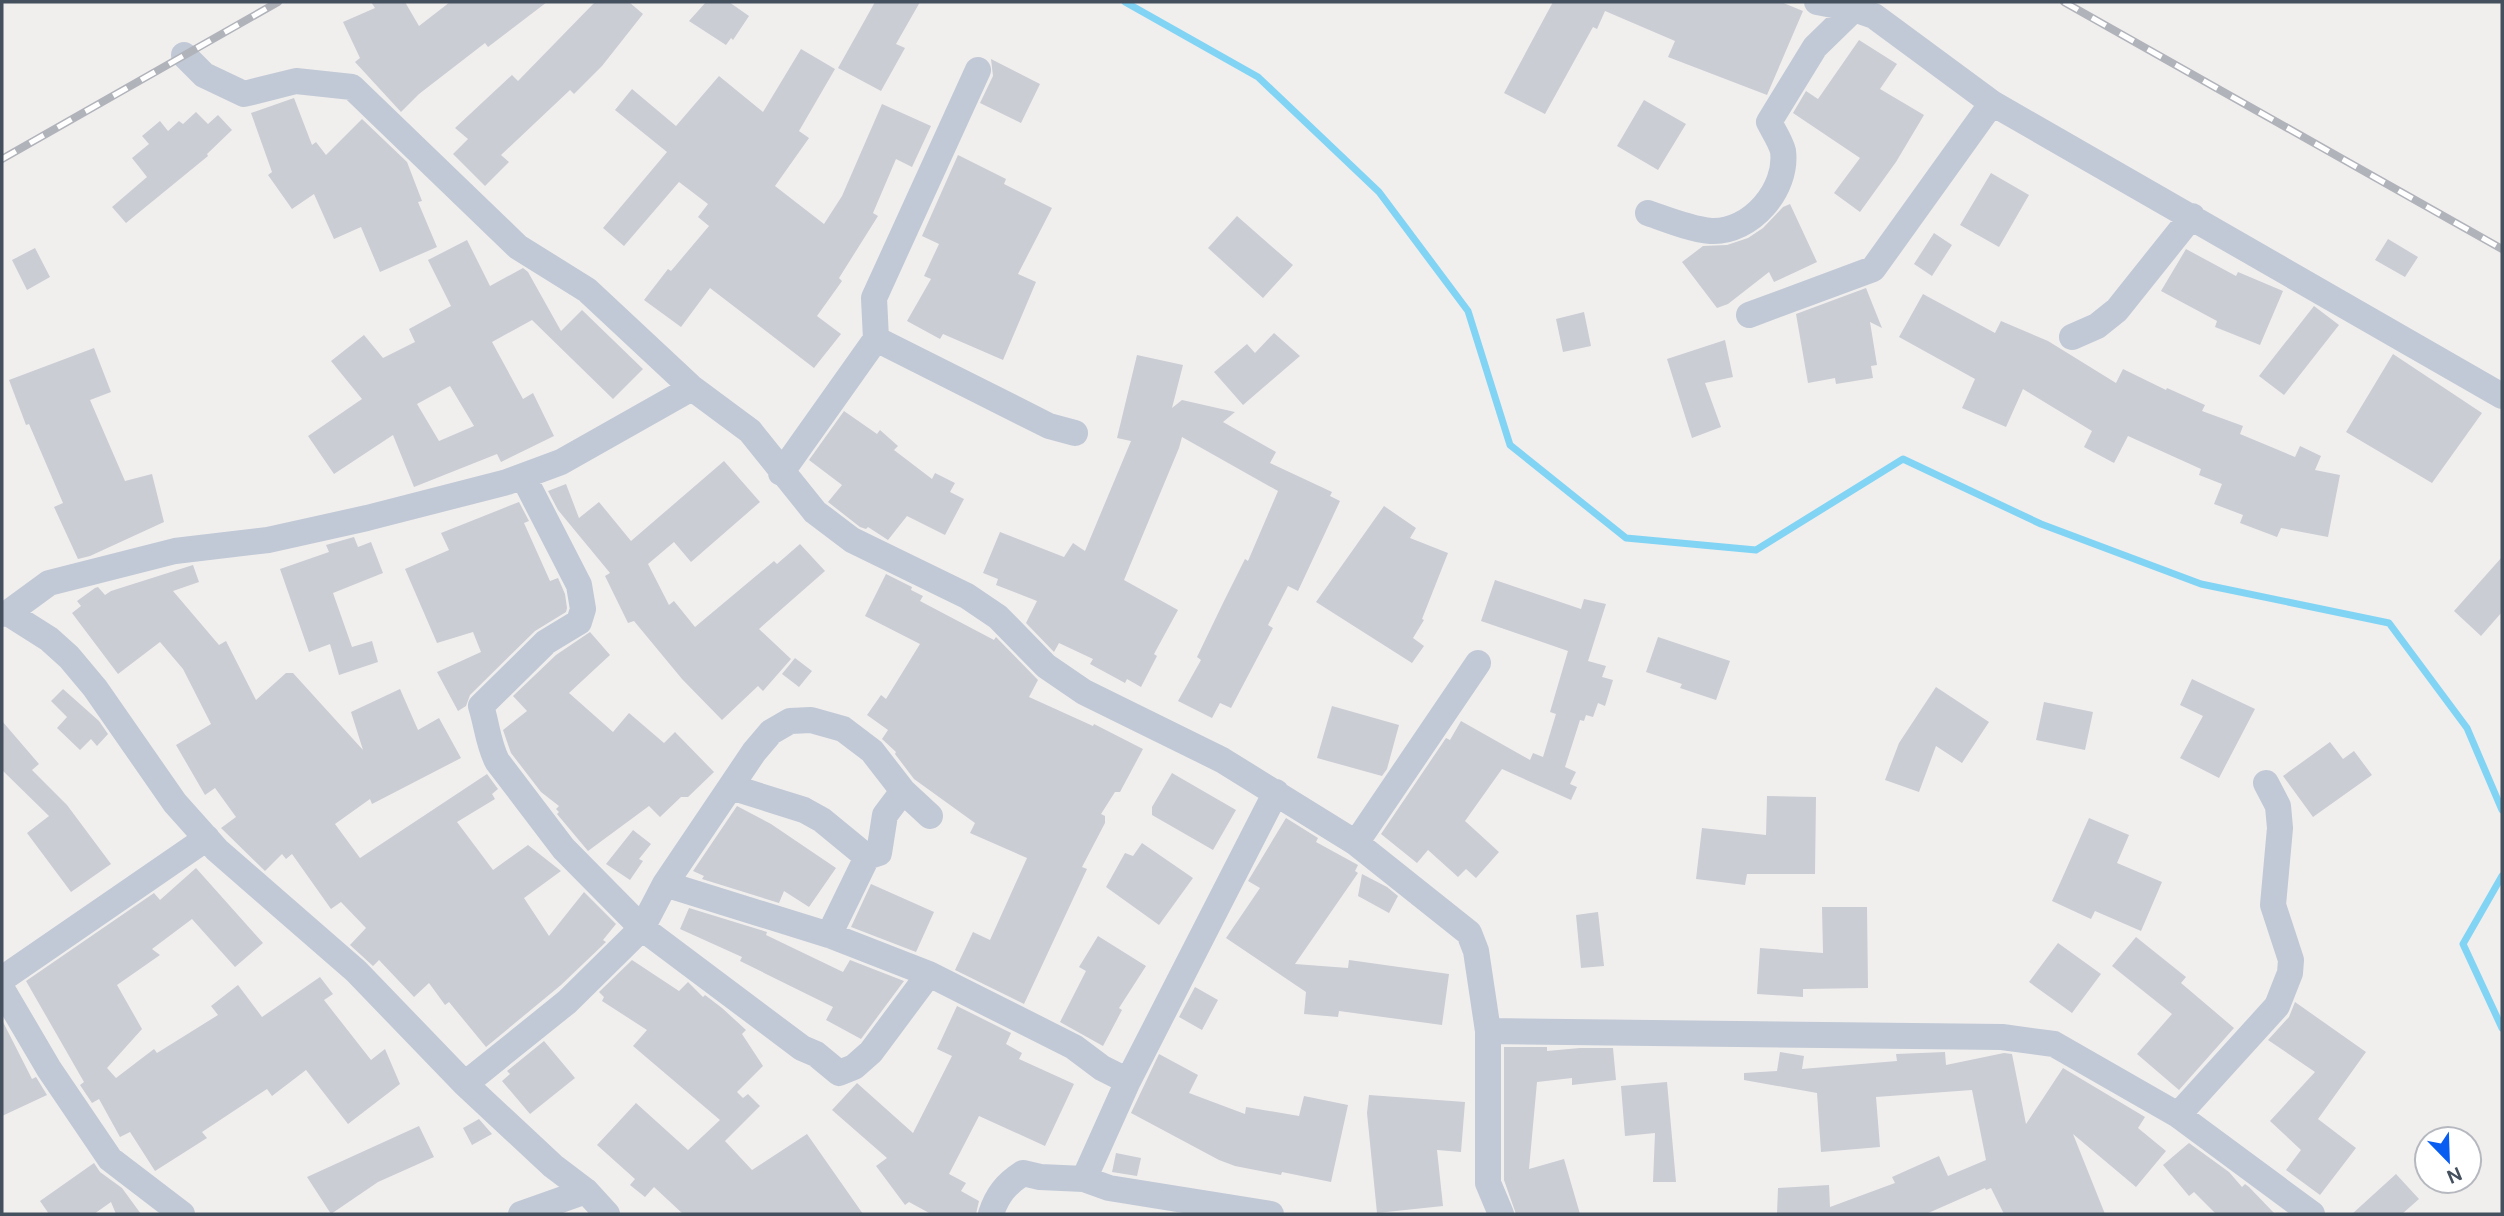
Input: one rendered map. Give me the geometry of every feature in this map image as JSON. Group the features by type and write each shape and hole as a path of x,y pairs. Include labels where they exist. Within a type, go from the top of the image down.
{"street":[{"path":"1817,2 1874,16 1992,103 2502,396"},
{"path":"1648,213 1713,231 1741,225 1762,208 1776,190 1781,175 1783,150 1769,122 1815,47 1854,9"},
{"path":"184,55 204,75 244,94 296,81 352,87 518,247 587,290 692,388 750,431 781,473 815,512 852,540 967,596 998,617 1046,666 1084,692 1222,760 1356,843 1469,933 1476,951 1488,1031 1488,1183 1501,1214"},
{"path":"781,473 876,339 874,298 978,70"},
{"path":"1749,315 1873,269 1992,103"},
{"path":"2072,337 2097,326 2117,310 2192,216"},
{"path":"876,339 1049,426 1075,433"},
{"path":"607,1214 586,1191 553,1166 465,1084 356,971 217,850 175,803 95,688 69,657 49,639 5,613 49,583 175,551 268,540 367,518 523,476 561,462 692,388"},
{"path":"523,476 579,585 583,609 579,622 546,642 481,706 489,730 489,744 497,761 564,849 642,928 839,1073 854,1067 871,1052 929,974"},
{"path":"1356,843 1478,663"},
{"path":"465,1084 567,1002 642,928 665,884 754,752 771,732 790,721 811,720 843,729 872,751 903,791 930,816"},
{"path":"2178,1115 2277,1006 2290,973 2291,960 2273,905 2280,828 2278,806 2266,783"},
{"path":"731,787 804,810 822,820 867,857"},
{"path":"829,935 867,857 879,853 886,815 903,791"},
{"path":"1084,1179 1128,1081 1276,792"},
{"path":"2,979 206,838"},
{"path":"665,884 829,935 929,974 1073,1047 1102,1069 1128,1081"},
{"path":"2,989 49,1069 110,1159 182,1214"},
{"path":"1488,1031 2024,1038 2054,1044 2178,1115 2312,1214"},
{"path":"991,1214 996,1198 1009,1181 1023,1173 1040,1177 1084,1179 1109,1188 1271,1214"},
{"path":"522,1214 586,1191"}],"building":[{"path":"371,2 405,2 419,26 450,2 547,2 488,47 485,43 419,94 401,112 355,62 360,58 343,22 375,8"},
{"path":"595,2 629,2 643,14 602,66 574,94 570,90 501,155 509,162 485,186 453,154 468,139 455,128 512,75 518,81"},
{"path":"706,2 729,2 749,16 733,40 731,38 726,45 689,21"},
{"path":"875,2 920,2 896,44 905,48 881,91 838,68"},
{"path":"1553,2 1781,2 1803,11 1767,95 1668,57 1675,41 1605,11 1597,29 1593,27 1545,114 1504,93"},
{"path":"1859,40 1897,64 1880,89 1924,115 1896,162 1860,212 1834,193 1860,158 1793,113 1806,91 1818,99"},
{"path":"801,49 835,69 799,131 809,138 775,186 824,224 842,196 882,104 931,126 912,167 896,159 873,213 878,216 839,278 842,281 817,316 841,334 814,368 710,288 681,327 644,300 668,269 671,271 709,226 698,217 708,204 679,182 624,246 603,228 667,152 615,110 632,89 676,126 719,76 763,112"},
{"path":"991,59 1040,84 1021,123 980,103 993,76"},
{"path":"294,98 312,145 316,142 326,155 362,119 407,162 422,201 418,202 437,247 380,272 361,227 334,239 314,194 292,209 268,175 272,172 251,113"},
{"path":"1644,100 1686,124 1658,170 1617,146"},
{"path":"196,112 208,124 218,115 232,130 208,156 126,223 112,207 147,177 132,158 149,144 142,136 160,121 168,131 179,121 183,124"},
{"path":"958,155 1006,179 1004,184 1052,208 1018,274 1036,282 1003,360 943,334 940,339 907,321 931,279 924,276 939,244 922,236"},
{"path":"1991,173 2029,195 1999,247 1960,225"},
{"path":"1790,204 1817,262 1774,282 1769,272 1728,304 1717,308 1682,262 1703,246 1727,245 1748,238"},
{"path":"1237,216 1293,265 1263,298 1208,248"},
{"path":"1934,233 1952,245 1932,276 1914,264"},
{"path":"2388,239 2418,257 2405,277 2375,260"},
{"path":"467,240 490,286 523,268 528,272 561,331 582,310 643,369 613,399 532,320 492,342 523,399 533,393 554,436 501,462 497,454 414,487 393,435 334,474 308,436 362,399 331,361 364,335 383,358 415,342 409,329 451,306 428,260","holes":["450,386 474,426 439,441 417,404"]},
{"path":"35,248 50,277 27,290 12,260"},
{"path":"2186,249 2236,276 2238,272 2283,291 2260,345 2215,327 2217,321 2161,291"},
{"path":"1866,288 1882,328 1870,322 1877,365 1871,366 1873,378 1836,384 1835,378 1808,383 1796,314"},
{"path":"1923,294 1995,333 2001,321 2048,341 2116,383 2123,369 2166,390 2167,388 2205,405 2202,411 2243,426 2240,434 2295,457 2300,446 2321,456 2315,470 2340,475 2328,537 2281,528 2277,537 2240,523 2243,515 2214,504 2222,484 2199,475 2201,469 2128,436 2114,463 2084,447 2092,431 2023,389 2006,427 1962,408 1975,379 1899,337"},
{"path":"2314,306 2339,325 2284,395 2259,376"},
{"path":"1584,312 1591,346 1563,352 1556,319"},
{"path":"1274,333 1300,356 1243,405 1214,372 1247,344 1255,353"},
{"path":"1725,340 1733,377 1705,383 1721,427 1692,438 1667,359"},
{"path":"94,348 111,392 90,400 125,481 152,474 164,522 78,559 54,507 63,503 29,424 26,425 9,380"},
{"path":"2393,354 2482,413 2432,483 2346,432"},
{"path":"1137,355 1183,365 1172,408 1182,400 1235,412 1223,422 1276,452 1270,463 1332,492 1330,496 1340,501 1298,591 1288,586 1268,625 1273,628 1231,708 1220,703 1212,718 1178,701 1201,660 1197,657 1245,559 1248,561 1278,491 1182,437 1124,580 1178,610 1154,654 1157,656 1141,687 1127,679 1125,683 1090,664 1093,659 1059,643 1054,652 1026,623 1037,601 996,585 998,579 983,573 1000,532 1064,557 1073,543 1085,551 1131,441 1117,438"},
{"path":"844,411 877,434 880,430 898,446 894,450 932,479 935,473 955,483 950,492 964,499 945,535 907,516 888,540 868,527 860,527 828,502 842,485 809,460"},
{"path":"724,461 760,502 691,562 674,542 648,564 669,605 674,601 695,627 774,561 777,564 800,544 825,571 759,629 791,659 763,691 758,686 722,720 682,679 634,621 628,623 605,576 610,573 558,510 548,491 566,484 579,518 599,502 631,541"},
{"path":"519,502 529,521 524,523 550,581 558,578 565,594 566,612 535,631 470,695 466,706 458,711 437,672 481,652 473,632 437,643 405,569 449,550 441,533"},
{"path":"1384,506 1416,528 1410,538 1448,553 1422,619 1424,620 1413,638 1424,646 1412,663 1316,602"},
{"path":"354,537 358,547 371,542 383,573 333,593 352,647 372,641 378,662 339,675 330,644 309,652 280,569 329,552 326,545"},
{"path":"2502,557 2502,612 2481,636 2454,611"},
{"path":"193,565 199,582 173,591 219,645 226,641 256,700 286,673 293,673 363,750 351,712 400,689 418,730 439,718 461,758 372,804 370,799 335,824 360,858 487,774 498,789 492,794 495,799 457,822 493,870 528,845 561,871 524,898 549,936 584,892 616,924 603,940 606,942 561,985 486,1047 449,1002 445,1005 429,983 414,997 379,960 373,966 350,945 366,928 341,902 331,909 292,854 286,859 282,854 265,871 221,828 236,817 215,788 205,795 176,745 211,724 183,669 160,642 118,674 72,613 81,606 77,601 95,588 98,587 105,595"},
{"path":"886,574 912,587 911,590 923,596 920,601 994,640 996,637 1038,680 1029,697 1093,726 1094,724 1143,749 1120,792 1115,792 1101,814 1105,816 1105,823 1082,867 1087,869 1024,1004 955,970 973,932 990,940 1027,858 970,833 975,823 914,779 896,752 882,739 888,730 867,715 881,695 886,699 920,644 865,616"},
{"path":"1495,580 1581,609 1584,599 1606,604 1588,661 1606,666 1602,677 1613,680 1605,706 1598,703 1593,717 1586,715 1584,721 1580,720 1565,767 1576,772 1570,784 1577,787 1571,800 1502,769 1465,821 1499,852 1476,878 1466,869 1458,877 1428,850 1417,863 1381,834 1446,738 1450,740 1461,721 1530,760 1533,753 1543,757 1556,714 1550,712 1568,651 1481,621"},
{"path":"590,632 610,655 569,693 613,732 629,713 664,743 675,732 714,772 688,797 681,797 660,817 649,806 588,851 557,814 559,812 556,809 559,806 541,792 511,753 503,730 527,711 513,696 556,655"},
{"path":"1658,637 1730,661 1716,700 1680,688 1682,684 1646,672"},
{"path":"795,658 812,671 799,687 782,674"},
{"path":"2192,679 2255,709 2219,778 2180,758 2203,716 2180,705"},
{"path":"1936,687 1989,722 1962,763 1936,746 1919,792 1885,780 1899,743"},
{"path":"63,689 99,721 108,734 97,746 91,739 80,750 57,728 67,717 51,701"},
{"path":"2044,702 2093,712 2085,750 2036,740"},
{"path":"1332,706 1399,725 1387,769 1382,776 1317,758"},
{"path":"2,721 39,764 32,770 67,805 111,864 71,892 27,833 49,816 2,770"},
{"path":"2330,742 2343,759 2354,751 2372,775 2313,817 2283,776"},
{"path":"1172,773 1236,810 1213,850 1152,815 1152,807"},
{"path":"1767,796 1816,797 1815,874 1747,874 1745,885 1696,879 1702,828 1766,835"},
{"path":"737,806 771,824 836,868 809,907 784,891 779,903 702,879 704,876 693,871"},
{"path":"1286,818 1318,838 1316,842 1358,865 1355,871 1358,873 1295,964 1348,968 1349,960 1449,974 1442,1025 1339,1011 1338,1017 1304,1014 1306,992 1226,938 1260,888 1248,881"},
{"path":"2089,818 2129,835 2117,863 2162,882 2141,931 2095,911 2091,919 2052,901"},
{"path":"633,830 651,844 639,859 643,861 630,880 606,864"},
{"path":"1142,843 1193,878 1159,925 1106,887 1125,853 1133,856"},
{"path":"196,868 263,943 235,967 192,919 152,949 160,955 117,985 142,1029 107,1068 116,1078 154,1049 157,1053 218,1015 211,1006 238,985 262,1017 320,977 333,994 324,1000 371,1060 385,1049 400,1084 348,1124 306,1070 272,1096 267,1089 202,1132 207,1138 155,1171 130,1132 120,1137 99,1099 92,1103 80,1085 84,1082 26,981 154,893 160,900"},
{"path":"1362,874 1398,896 1389,913 1358,896"},
{"path":"871,884 934,912 916,952 851,927"},
{"path":"1822,907 1867,907 1868,988 1803,989 1803,997 1757,994 1760,948 1823,953"},
{"path":"689,908 767,932 766,935 843,972 850,960 904,981 861,1039 826,1020 833,1007 740,961 742,957 680,929"},
{"path":"1598,912 1604,966 1581,968 1576,915"},
{"path":"1098,936 1146,966 1119,1008 1122,1010 1103,1046 1060,1022 1086,971 1079,967"},
{"path":"2136,937 2186,977 2181,983 2234,1028 2179,1090 2137,1054 2172,1014 2112,966"},
{"path":"2058,943 2101,974 2072,1013 2029,982"},
{"path":"632,960 679,991 688,982 746,1030 742,1034 763,1066 737,1092 743,1098 748,1094 760,1106 725,1141 752,1170 807,1134 863,1214 683,1214 654,1187 645,1197 630,1185 635,1179 597,1145 636,1103 688,1150 720,1120 633,1046 647,1030 602,1001 604,997 599,992"},
{"path":"1195,987 1218,1000 1202,1030 1179,1017"},
{"path":"2295,1002 2366,1052 2318,1119 2356,1148 2320,1195 2286,1170 2301,1150 2270,1121 2315,1072 2268,1040 2289,1017"},
{"path":"957,1006 1011,1033 1006,1044 1022,1053 1019,1059 1074,1084 1045,1146 979,1116 949,1174 966,1183 961,1191 979,1201 976,1214 931,1214 909,1202 905,1205 876,1166 887,1158 832,1110 857,1083 913,1133 952,1056 937,1049"},
{"path":"2,1020 32,1079 36,1077 47,1095 2,1116"},
{"path":"544,1041 575,1078 530,1114 502,1081 510,1074 507,1071"},
{"path":"1504,1047 1547,1047 1547,1051 1613,1048 1616,1080 1572,1085 1572,1078 1537,1082 1529,1169 1564,1159 1580,1214 1516,1214 1504,1180"},
{"path":"1780,1052 1804,1056 1802,1069 1897,1061 1896,1054 1945,1052 1946,1065 2004,1053 2012,1054 2026,1124 2063,1068 2145,1117 2138,1128 2166,1151 2136,1187 2073,1134 2105,1214 2004,1214 1991,1188 1985,1188 1926,1214 1777,1214 1778,1188 1829,1185 1830,1207 1895,1183 1892,1177 1939,1156 1948,1176 1986,1160 1972,1090 1876,1097 1880,1147 1821,1152 1817,1093 1744,1080 1744,1073 1777,1071"},
{"path":"1159,1054 1198,1075 1189,1093 1245,1114 1246,1107 1299,1116 1304,1096 1348,1105 1331,1182 1235,1166 1131,1113"},
{"path":"1667,1082 1676,1182 1653,1182 1655,1133 1625,1136 1621,1086"},
{"path":"1369,1095 1465,1102 1461,1152 1437,1150 1443,1206 1377,1213 1367,1113"},
{"path":"479,1119 492,1134 472,1145 463,1128"},
{"path":"419,1126 434,1157 378,1182 331,1214 307,1177"},
{"path":"2189,1143 2229,1172 2242,1187 2245,1184 2249,1187 2275,1214 2216,1214 2194,1192 2189,1196 2163,1165"},
{"path":"1116,1153 1141,1158 1137,1176 1112,1172"},
{"path":"94,1163 100,1172 122,1188 141,1214 116,1214 111,1202 94,1214 49,1214 40,1201"},
{"path":"2396,1174 2419,1199 2402,1214 2352,1214"}],"waterway":[{"path":"1125,2 1258,77 1379,192 1468,311 1510,445 1626,538 1756,550 1903,459 2041,524 2201,584 2389,623 2467,728 2502,810"},
{"path":"2502,876 2463,944 2502,1028"}],"railway":[{"path":"2,159 278,2"},
{"path":"2064,2 2502,249"}]}
